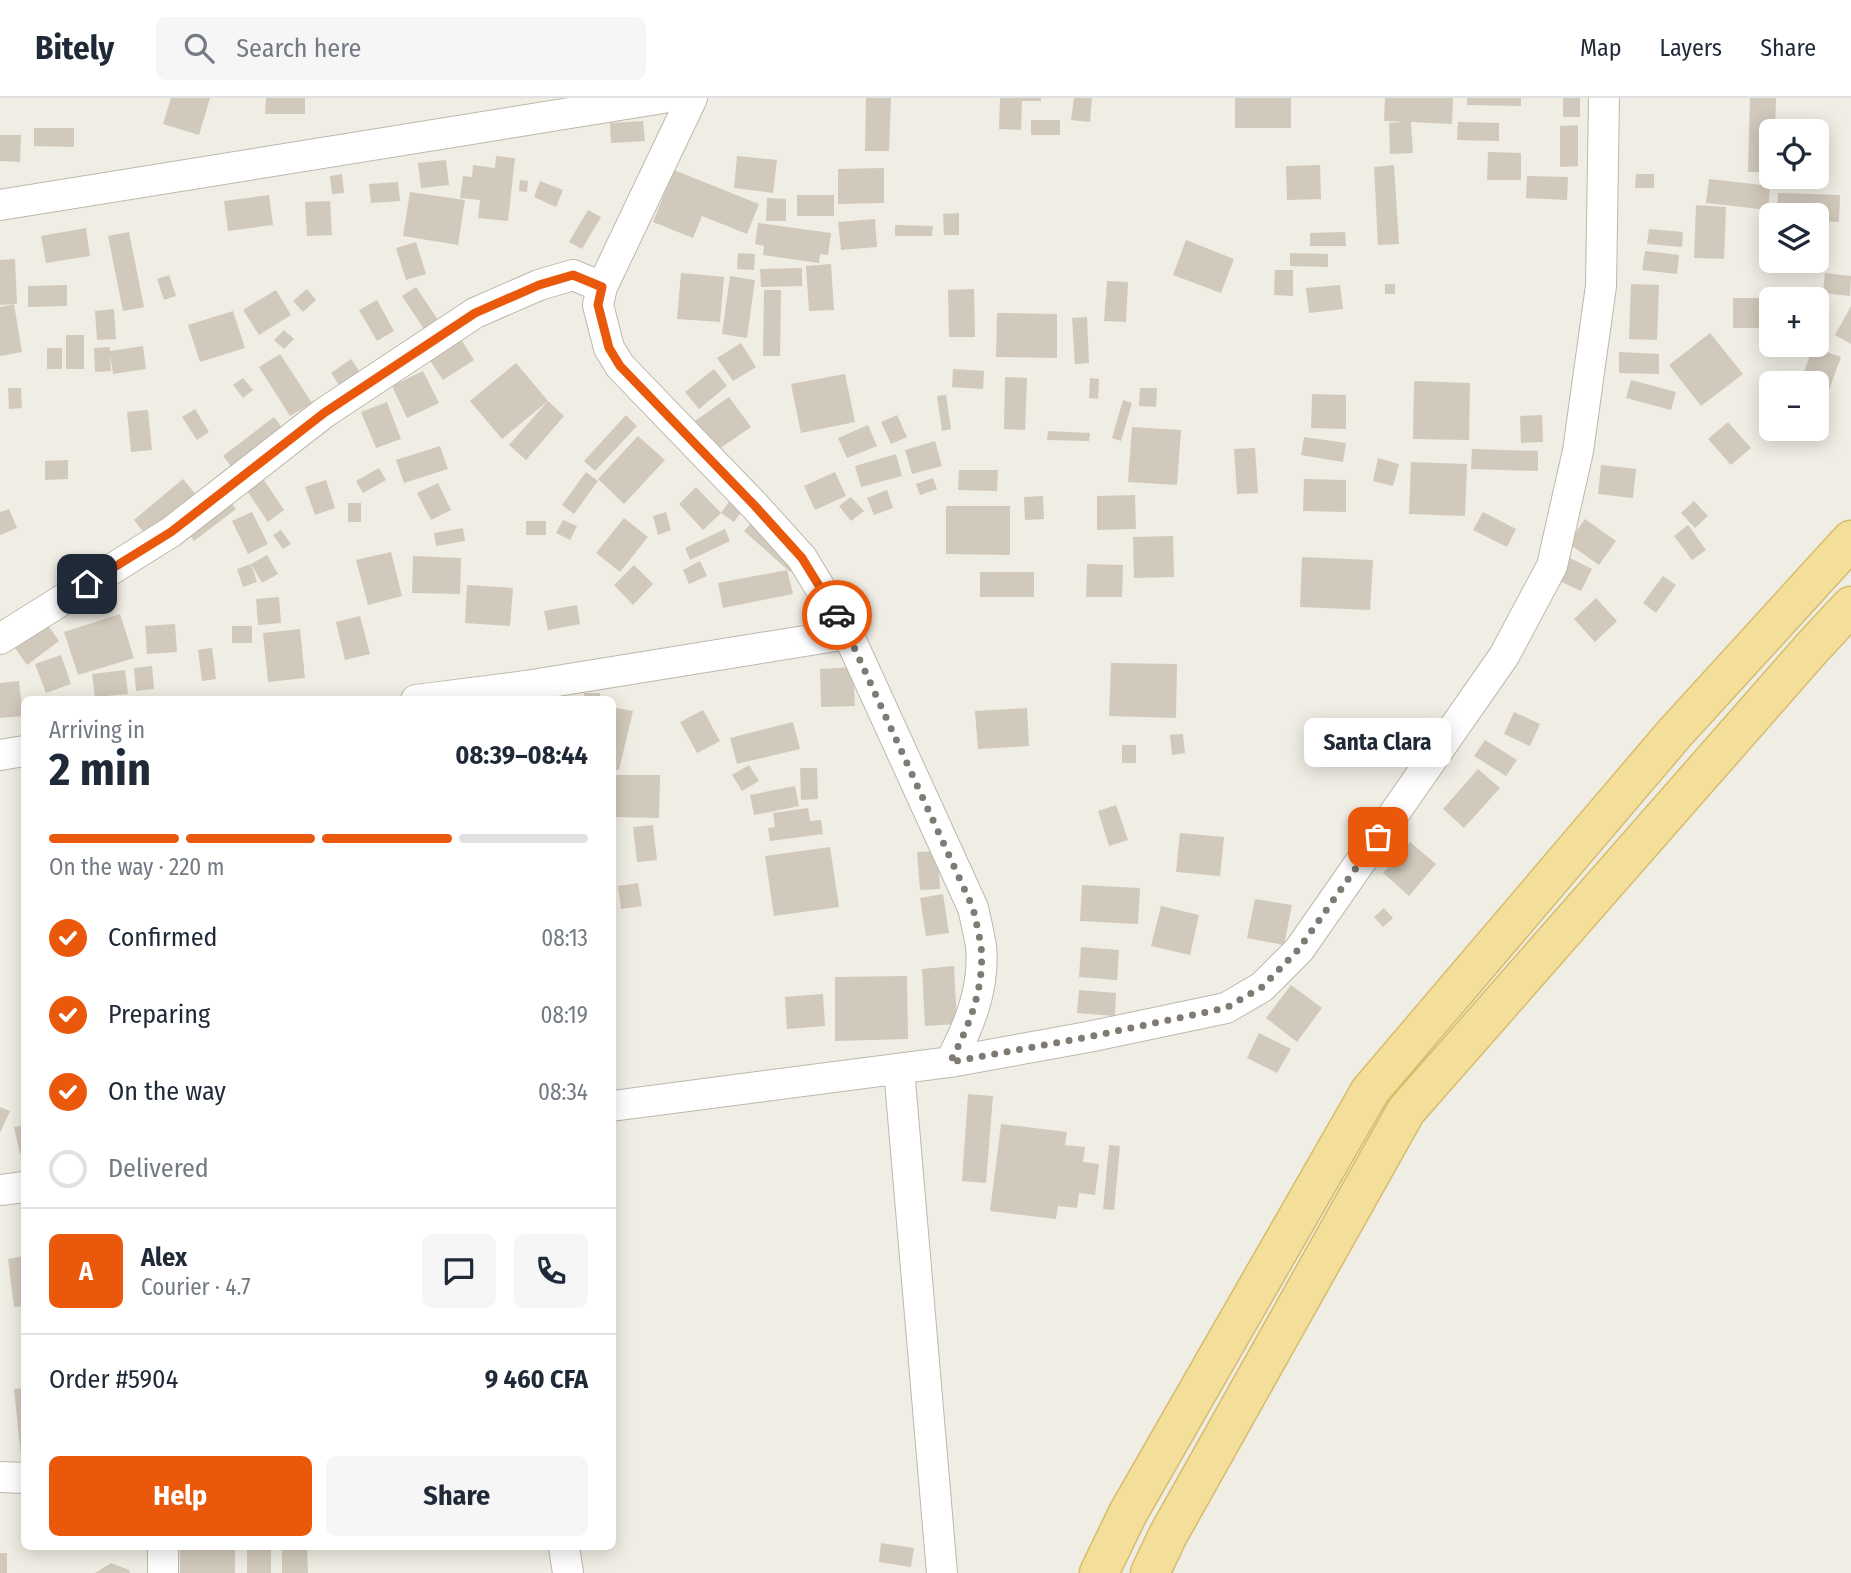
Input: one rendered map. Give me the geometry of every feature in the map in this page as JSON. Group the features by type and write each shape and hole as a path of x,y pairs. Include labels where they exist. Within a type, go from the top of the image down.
{"main road":[{"path":"1099,1573 1128,1513 1370,1091 1674,734 1851,540"},
{"path":"1150,1573 1168,1535 1406,1111 1801,659 1851,606"}],"street":[{"path":"0,205 663,98"},
{"path":"692,98 602,287 598,305 609,348 620,366 802,558 848,634 973,908 981,948 978,986 971,1022 950,1062"},
{"path":"616,1105 950,1062 1088,1037 1226,1008 1262,987 1298,950 1504,656 1552,566 1578,451 1601,286 1604,98"},
{"path":"0,639 171,532 324,413 475,313 539,285 573,275 602,287"},
{"path":"478,696 524,693 848,634"},
{"path":"0,755 21,752"},
{"path":"899,1069 942,1573"},
{"path":"0,1190 21,1187"},
{"path":"0,1477 21,1478"},
{"path":"163,1550 163,1573"},
{"path":"564,1550 568,1573"}],"building":[{"path":"171,98 210,98 199,135 163,124"},
{"path":"266,98 305,98 305,114 265,114"},
{"path":"866,98 891,98 889,151 865,151"},
{"path":"1000,98 1041,98 1041,101 1022,101 1021,130 999,129"},
{"path":"1074,98 1092,98 1090,122 1071,120"},
{"path":"1235,98 1291,98 1291,128 1235,128"},
{"path":"1385,98 1453,98 1452,124 1411,122 1413,153 1390,154 1389,123 1404,122 1384,121"},
{"path":"1467,98 1521,98 1521,106 1467,105"},
{"path":"1563,98 1580,98 1580,117 1563,117"},
{"path":"1750,98 1776,98 1775,119 1759,119 1759,172 1748,172"},
{"path":"1031,120 1060,120 1060,135 1031,135"},
{"path":"643,121 645,141 611,143 610,123"},
{"path":"1458,122 1499,123 1499,141 1457,140"},
{"path":"1578,125 1578,166 1560,167 1560,126"},
{"path":"34,128 74,128 74,147 34,146"},
{"path":"0,135 21,135 20,162 0,161"},
{"path":"1488,152 1521,153 1521,180 1487,180"},
{"path":"496,156 515,158 508,221 478,218 480,200 460,198 463,176 472,177 473,165 495,168"},
{"path":"737,156 777,160 773,193 734,188"},
{"path":"446,160 449,185 421,188 418,163"},
{"path":"1320,165 1321,199 1287,200 1286,166"},
{"path":"1394,165 1399,244 1378,245 1374,167"},
{"path":"884,168 884,203 838,204 838,169"},
{"path":"674,170 759,204 747,234 702,216 693,238 653,222"},
{"path":"342,174 344,193 332,194 330,176"},
{"path":"1636,174 1654,174 1654,188 1635,188"},
{"path":"1527,176 1568,177 1567,200 1526,198"},
{"path":"1709,179 1759,185 1759,189 1770,189 1769,203 1759,203 1759,209 1706,203"},
{"path":"520,180 528,181 527,192 519,191"},
{"path":"540,181 563,190 556,207 534,197"},
{"path":"398,182 400,201 371,203 369,184"},
{"path":"410,192 465,200 458,245 403,236"},
{"path":"1778,193 1840,195 1839,222 1829,222 1829,203 1778,203"},
{"path":"269,195 273,225 228,231 224,201"},
{"path":"797,195 834,195 834,216 797,216"},
{"path":"767,198 786,199 786,221 766,221"},
{"path":"330,201 332,235 307,236 305,202"},
{"path":"1696,205 1726,207 1724,259 1694,258"},
{"path":"588,210 601,217 582,249 569,242"},
{"path":"959,213 959,235 944,235 943,214"},
{"path":"875,219 877,247 841,250 838,222"},
{"path":"758,223 831,233 828,255 820,254 819,263 763,255 764,246 755,244"},
{"path":"895,225 933,226 932,236 895,236"},
{"path":"86,228 90,256 46,263 41,236"},
{"path":"1649,229 1683,232 1682,247 1647,244"},
{"path":"129,232 144,307 123,311 108,236"},
{"path":"1345,232 1346,246 1310,246 1310,233"},
{"path":"1186,240 1234,259 1221,293 1173,275"},
{"path":"416,242 426,274 406,280 396,248"},
{"path":"1645,251 1679,255 1677,274 1642,270"},
{"path":"738,253 755,254 754,270 737,269"},
{"path":"1290,253 1328,254 1328,267 1290,266"},
{"path":"15,259 17,304 0,305 0,260"},
{"path":"831,264 834,310 809,311 806,266"},
{"path":"802,268 802,286 761,287 760,269"},
{"path":"1275,270 1293,270 1293,296 1274,295"},
{"path":"681,273 724,277 720,322 677,319"},
{"path":"1825,273 1851,276 1850,296 1829,294 1829,287 1824,287"},
{"path":"169,275 176,296 164,300 157,279"},
{"path":"730,276 755,280 747,338 722,334"},
{"path":"1107,281 1128,282 1126,322 1104,321"},
{"path":"1385,284 1395,284 1395,294 1385,294"},
{"path":"1631,284 1659,285 1657,340 1629,339"},
{"path":"67,285 67,306 28,307 28,286"},
{"path":"1340,285 1343,309 1309,313 1306,288"},
{"path":"416,287 440,323 426,332 402,296"},
{"path":"307,289 316,300 303,312 293,301"},
{"path":"974,289 975,337 949,337 948,290"},
{"path":"276,290 291,315 259,335 243,310"},
{"path":"764,290 781,290 780,356 763,356"},
{"path":"1733,298 1759,298 1759,328 1733,328"},
{"path":"377,300 394,331 377,341 359,310"},
{"path":"14,304 22,352 0,356 0,307"},
{"path":"1851,306 1851,344 1835,335"},
{"path":"114,309 116,339 97,340 95,311"},
{"path":"233,311 245,348 200,362 188,325"},
{"path":"997,313 1057,314 1057,358 996,357"},
{"path":"1087,317 1089,363 1075,364 1072,318"},
{"path":"284,330 294,339 284,349 274,340"},
{"path":"1710,333 1743,374 1701,406 1669,365"},
{"path":"66,335 84,335 84,369 66,369"},
{"path":"459,336 474,360 443,380 427,356"},
{"path":"741,343 756,367 733,381 717,358"},
{"path":"143,346 146,369 113,374 110,354 111,371 95,372 94,348 110,347 110,351"},
{"path":"47,348 62,348 62,369 47,369"},
{"path":"1619,352 1659,354 1659,374 1619,373"},
{"path":"1829,353 1841,357 1829,390 1829,371 1804,371 1809,357 1829,357"},
{"path":"280,354 312,403 290,416 259,367"},
{"path":"351,359 365,380 345,394 331,373"},
{"path":"516,363 548,401 502,439 470,401"},
{"path":"714,369 727,386 699,409 685,392"},
{"path":"953,369 984,371 983,389 952,387"},
{"path":"423,371 439,403 407,418 392,386"},
{"path":"845,374 855,422 801,433 791,384"},
{"path":"1005,377 1027,378 1025,430 1004,429"},
{"path":"243,378 253,390 243,398 233,385"},
{"path":"1090,378 1099,379 1098,399 1089,398"},
{"path":"1631,380 1676,392 1671,410 1626,398"},
{"path":"1414,381 1470,383 1469,440 1413,439"},
{"path":"8,388 21,388 22,408 9,409"},
{"path":"1140,388 1157,388 1156,407 1139,406"},
{"path":"1312,394 1346,395 1346,429 1311,428"},
{"path":"946,395 951,429 942,431 937,396"},
{"path":"729,397 751,427 716,451 695,421"},
{"path":"1123,400 1132,403 1121,441 1112,438"},
{"path":"548,401 564,416 526,460 509,445"},
{"path":"387,402 401,439 376,448 361,412"},
{"path":"195,409 209,432 197,440 182,417"},
{"path":"148,410 152,450 131,452 127,412"},
{"path":"626,415 637,426 595,471 584,461"},
{"path":"897,415 907,437 891,444 881,422"},
{"path":"1542,415 1543,442 1521,443 1520,416"},
{"path":"274,417 287,434 237,474 223,456"},
{"path":"1728,422 1751,448 1731,465 1708,439"},
{"path":"868,425 877,446 847,458 838,438"},
{"path":"1132,427 1181,430 1177,485 1128,482"},
{"path":"1048,431 1090,433 1089,441 1047,440"},
{"path":"638,436 665,460 624,504 598,479"},
{"path":"1304,437 1346,443 1343,462 1301,455"},
{"path":"935,441 942,466 912,474 905,450"},
{"path":"440,446 448,469 404,483 396,460"},
{"path":"1255,448 1258,493 1237,494 1234,449"},
{"path":"1472,449 1538,451 1538,471 1471,469"},
{"path":"896,454 902,476 861,487 855,466"},
{"path":"1378,458 1399,464 1393,486 1373,481"},
{"path":"68,460 68,479 45,480 45,461"},
{"path":"1411,462 1467,464 1465,516 1409,514"},
{"path":"1601,465 1636,469 1633,498 1598,494"},
{"path":"379,468 386,480 363,493 356,481"},
{"path":"959,470 998,470 997,491 958,490"},
{"path":"586,472 598,481 574,514 562,505"},
{"path":"835,472 846,496 815,510 804,486"},
{"path":"260,474 284,510 268,522 243,485"},
{"path":"933,478 937,489 920,495 916,484"},
{"path":"183,479 198,497 148,538 134,520"},
{"path":"1304,479 1346,480 1346,512 1303,511"},
{"path":"326,480 335,508 315,515 305,487"},
{"path":"438,483 451,510 431,520 417,493"},
{"path":"696,487 721,513 703,530 679,504"},
{"path":"887,490 893,508 874,515 867,498"},
{"path":"1135,495 1136,529 1097,530 1097,496"},
{"path":"1043,496 1044,519 1025,520 1024,497"},
{"path":"227,497 236,509 194,541 185,529"},
{"path":"851,497 864,511 851,521 839,506"},
{"path":"731,499 744,508 734,522 721,513"},
{"path":"1694,501 1708,516 1695,528 1681,513"},
{"path":"348,503 361,503 361,522 348,522"},
{"path":"946,506 1010,506 1010,555 946,554"},
{"path":"9,509 17,528 0,535 0,512"},
{"path":"252,512 268,544 248,554 232,521"},
{"path":"666,512 671,530 658,535 653,516"},
{"path":"1483,512 1516,529 1507,547 1473,530"},
{"path":"624,518 648,537 620,572 596,553"},
{"path":"756,518 802,558 790,572 744,531"},
{"path":"1585,519 1616,541 1599,565 1568,543"},
{"path":"563,520 577,526 570,540 556,533"},
{"path":"526,521 546,521 546,535 526,535"},
{"path":"1688,525 1706,550 1692,560 1674,536"},
{"path":"463,528 465,541 436,546 434,533"},
{"path":"725,529 730,541 690,560 685,548"},
{"path":"281,530 291,544 283,549 273,535"},
{"path":"1173,536 1174,577 1134,578 1133,537"},
{"path":"391,552 402,596 368,605 356,560"},
{"path":"267,555 278,574 262,583 251,564"},
{"path":"413,556 461,558 460,594 412,593"},
{"path":"1566,556 1592,569 1581,591 1555,579"},
{"path":"1302,557 1373,560 1370,610 1300,607"},
{"path":"700,561 707,576 689,584 683,570"},
{"path":"251,564 257,582 243,587 237,569"},
{"path":"1087,564 1123,565 1122,597 1086,597"},
{"path":"634,565 653,584 633,605 614,585"},
{"path":"787,570 793,594 723,608 718,583"},
{"path":"980,572 1034,572 1034,597 980,597"},
{"path":"1663,576 1676,585 1656,613 1643,603"},
{"path":"467,585 513,588 510,626 465,623"},
{"path":"279,597 281,623 258,625 256,599"},
{"path":"1596,598 1617,621 1595,642 1574,619"},
{"path":"577,605 580,624 548,630 544,611"},
{"path":"120,614 134,658 78,675 64,632"},
{"path":"360,616 370,654 345,660 336,622"},
{"path":"47,624 59,641 27,665 15,648"},
{"path":"175,624 177,652 147,654 145,626"},
{"path":"232,626 252,626 252,643 232,643"},
{"path":"300,629 305,678 268,682 263,633"},
{"path":"212,648 216,679 202,681 198,650"},
{"path":"61,655 71,684 46,693 35,664"},
{"path":"1111,663 1177,664 1176,718 1109,716"},
{"path":"152,666 154,689 136,691 134,668"},
{"path":"853,667 855,706 821,707 820,669"},
{"path":"125,670 128,694 95,696 92,674"},
{"path":"19,681 21,716 0,718 0,683"},
{"path":"584,693 600,693 600,696 584,696"},
{"path":"616,708 633,711 619,770 616,770"},
{"path":"1027,708 1029,746 978,749 975,711"},
{"path":"703,710 720,741 697,753 680,722"},
{"path":"1514,712 1540,724 1530,746 1504,734"},
{"path":"793,722 800,749 737,764 730,738"},
{"path":"1183,734 1185,753 1172,755 1170,735"},
{"path":"1485,740 1517,760 1506,776 1474,756"},
{"path":"1122,745 1136,745 1136,763 1122,763"},
{"path":"749,765 759,781 742,791 732,775"},
{"path":"800,768 817,768 818,799 801,800"},
{"path":"1478,769 1500,788 1464,828 1443,809"},
{"path":"616,775 660,775 659,818 616,817"},
{"path":"795,786 799,806 754,815 750,795"},
{"path":"1116,805 1128,840 1109,846 1098,811"},
{"path":"808,808 810,821 821,820 823,834 770,841 768,828 775,827 773,813"},
{"path":"653,825 657,860 637,862 633,827"},
{"path":"1180,833 1224,837 1220,876 1176,872"},
{"path":"1410,842 1436,864 1409,896 1383,873"},
{"path":"830,847 839,907 774,916 765,856"},
{"path":"938,851 940,889 920,890 917,852"},
{"path":"638,883 642,906 621,909 618,886"},
{"path":"1082,885 1140,888 1138,924 1080,921"},
{"path":"943,894 949,933 926,936 920,898"},
{"path":"1255,899 1292,905 1284,945 1247,938"},
{"path":"1161,906 1199,915 1190,955 1151,946"},
{"path":"1384,908 1393,918 1383,927 1374,917"},
{"path":"1081,947 1119,950 1117,980 1079,977"},
{"path":"954,966 957,1024 925,1026 922,969"},
{"path":"907,976 908,1039 835,1041 835,977"},
{"path":"1291,985 1322,1008 1297,1042 1266,1018"},
{"path":"1079,990 1116,993 1115,1016 1077,1013"},
{"path":"823,994 825,1026 787,1029 785,997"},
{"path":"1259,1033 1291,1049 1277,1073 1247,1058"},
{"path":"968,1094 993,1096 986,1183 962,1181"},
{"path":"0,1107 10,1111 0,1133"},
{"path":"1001,1124 1067,1132 1065,1145 1085,1147 1083,1162 1099,1164 1095,1195 1079,1193 1077,1208 1058,1206 1056,1219 990,1211"},
{"path":"21,1126 20,1154 14,1127"},
{"path":"1109,1145 1120,1146 1114,1210 1103,1209"},
{"path":"21,1257 21,1306 14,1307 8,1259"},
{"path":"21,1388 21,1456 14,1389"},
{"path":"881,1543 914,1548 911,1567 879,1562"},
{"path":"180,1550 235,1550 235,1573 180,1573"},
{"path":"247,1550 271,1550 271,1573 247,1573"},
{"path":"282,1550 307,1550 308,1573 282,1573"},
{"path":"0,1553 7,1553 7,1573 0,1573"},
{"path":"111,1563 129,1570 130,1573 95,1573"}],"way so far":[{"path":"837,615 973,908 981,948 978,986 971,1022 950,1062 1226,1008 1262,987 1298,950 1378,837"}],"place":[{"name":"Santa Clara","path":"1378,837"}],"route":[{"path":"87,584 171,532 324,413 401,360 475,313 539,285 573,275 602,287 598,305 609,348 620,366 802,558 837,615"}]}
